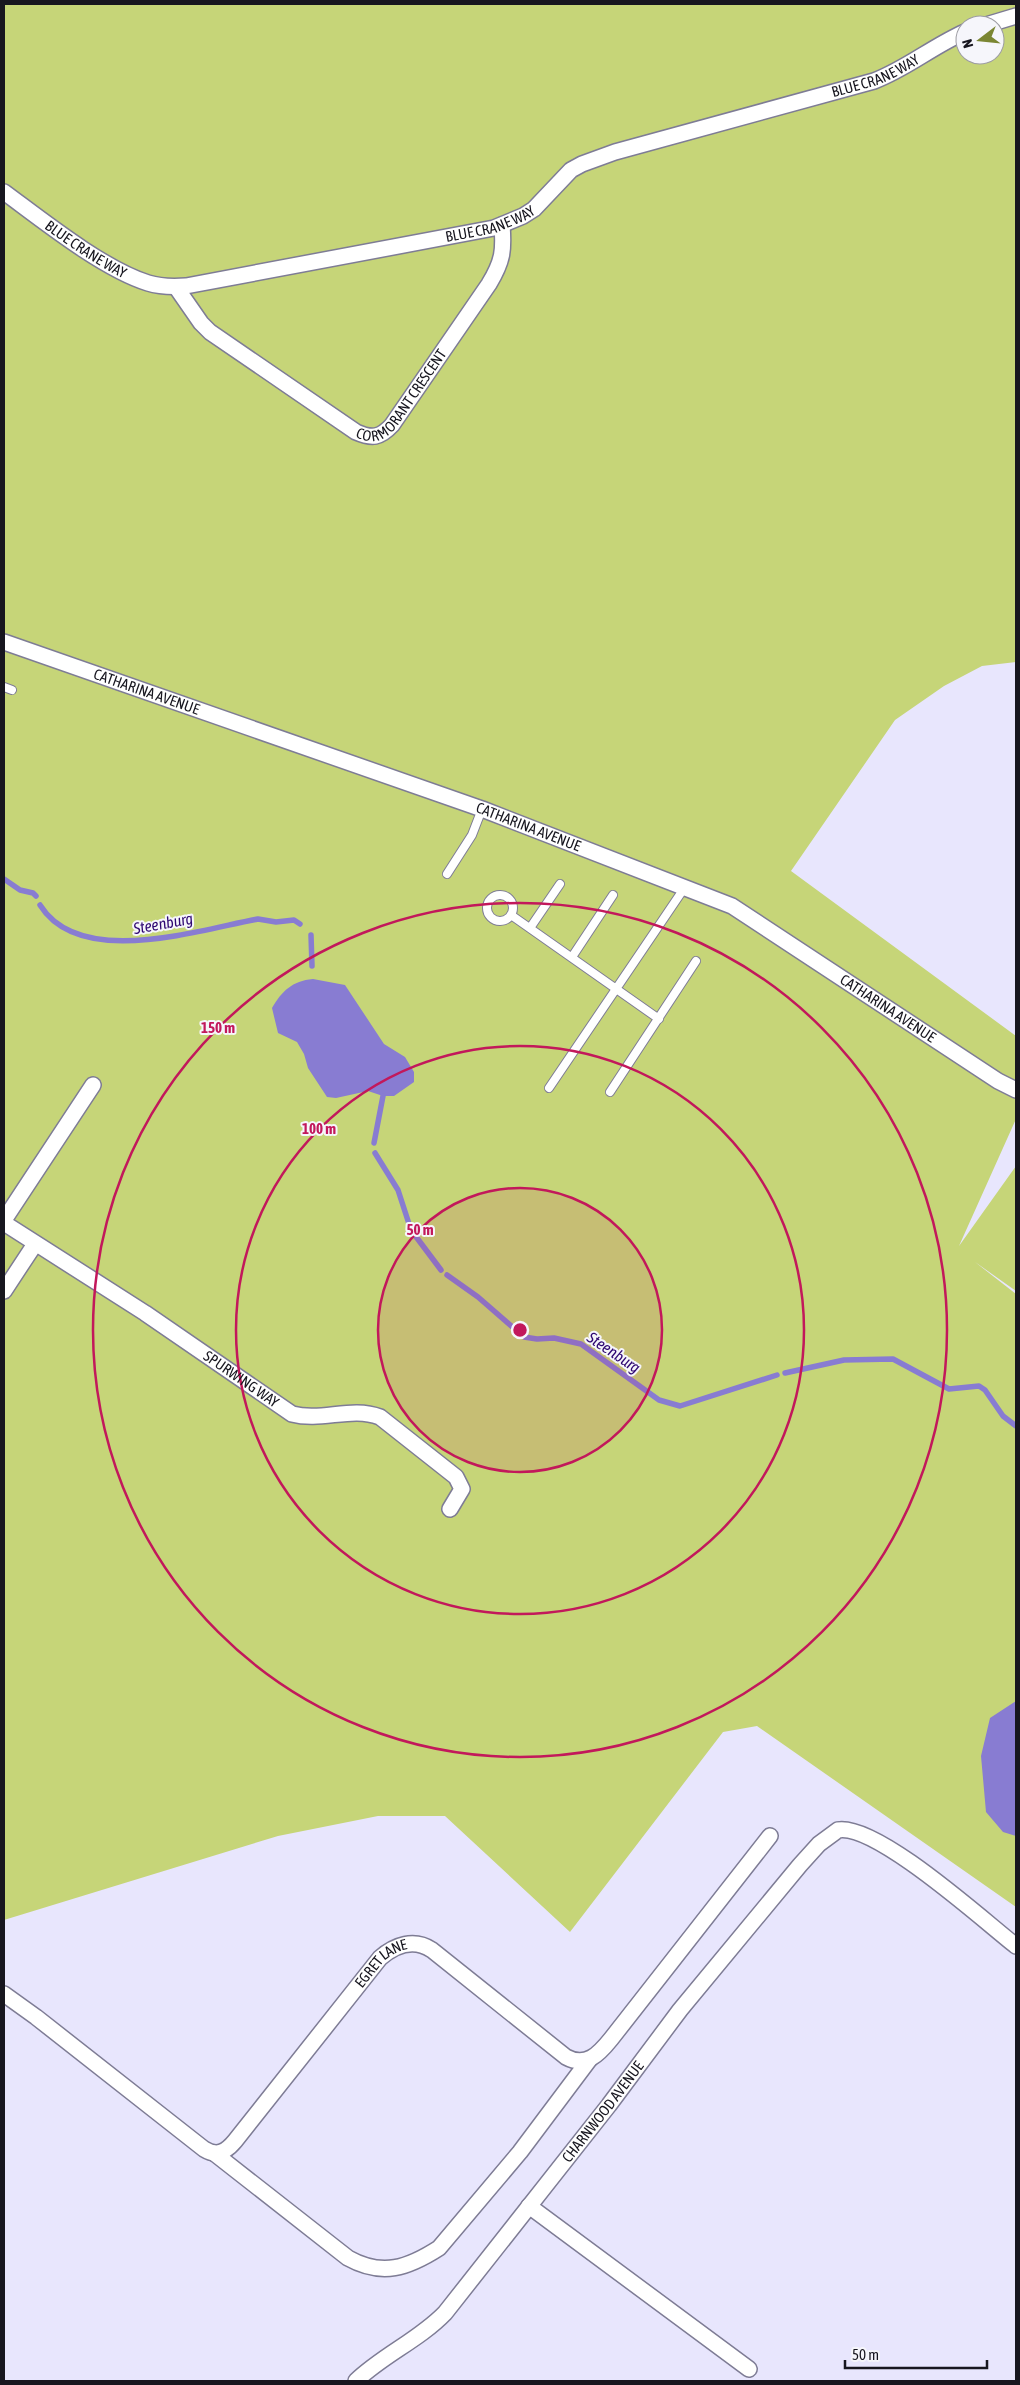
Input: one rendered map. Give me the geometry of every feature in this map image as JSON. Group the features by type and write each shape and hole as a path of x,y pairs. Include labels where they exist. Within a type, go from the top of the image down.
{"street":[{"name":"BLUE CRANE WAY","path":"4,192 95,256 131,277 157,286 176,287 478,232 502,225 534,209 571,170 582,164 615,152 874,81 889,75 955,38"},
{"name":"CORMORANT CRESCENT","path":"176,287 200,323 210,332 356,432 367,437 375,437 385,433 392,425 489,284 501,261 504,250 502,225"},
{"name":"CATHARINA AVENUE","path":"4,642 482,808 732,906 998,1081 1016,1090"},
{"path":"4,1221 93,1085"},
{"name":"SPURWING WAY","path":"4,1221 36,1244 144,1313 292,1414 312,1417 367,1412 380,1417 456,1477 462,1489 450,1509"},
{"path":"4,1291 36,1244"},
{"name":"CHARNWOOD AVENUE","path":"356,2381 369,2368 435,2323 649,2054 680,2010 800,1865 819,1844 838,1830 857,1832 890,1848 1016,1946"},
{"path":"4,1994 204,2149 214,2153 348,2258 368,2268 396,2268 424,2258 439,2248 520,2152 589,2060 599,2053 611,2039 770,1836"},
{"name":"EGRET LANE","path":"214,2153 224,2152 229,2148 380,1958 392,1948 401,1945 426,1946 566,2057 575,2060 589,2060"},
{"path":"529,2206 749,2369"}],"lane":[{"path":"447,874 472,835 482,808"},
{"path":"530,928 560,884"},
{"path":"549,1088 686,887"},
{"path":"572,957 613,895"},
{"path":"511,915 659,1018"},
{"path":"610,1092 696,961"}],"green space":[{"path":"4,4 1016,4 1016,662 982,666 944,686 895,720 791,871 1016,1036 1016,1119 959,1246 1016,1166 1016,1291 975,1262 1016,1294 1016,1907 757,1726 723,1732 570,1932 445,1816 378,1816 278,1836 4,1920"}],"shaded area":[{"path":"313,979 345,985 384,1044 405,1057 414,1072 414,1082 394,1096 383,1096 368,1091 336,1098 327,1097 308,1068 304,1054 297,1042 278,1033 272,1008 288,988 299,982"},
{"path":"1016,1701 1016,1836 1003,1832 986,1812 981,1756 990,1718"}],"waterway":[{"name":"Steenburg","path":"4,879 20,890 33,893 36,896"},
{"name":"Steenburg","path":"40,905 58,924 82,936 111,940 142,940 173,936 258,919 276,922 294,920 300,924"},
{"name":"Steenburg","path":"311,935 312,966"},
{"name":"Steenburg","path":"374,1143 383,1096"},
{"name":"Steenburg","path":"375,1153 398,1190 411,1230 441,1270"},
{"name":"Steenburg","path":"447,1275 478,1297 524,1337 537,1339 554,1338 581,1344 659,1400 680,1406 777,1375"},
{"name":"Steenburg","path":"785,1373 844,1360 893,1359 949,1389 979,1386 985,1390 1003,1416 1016,1426"}]}
